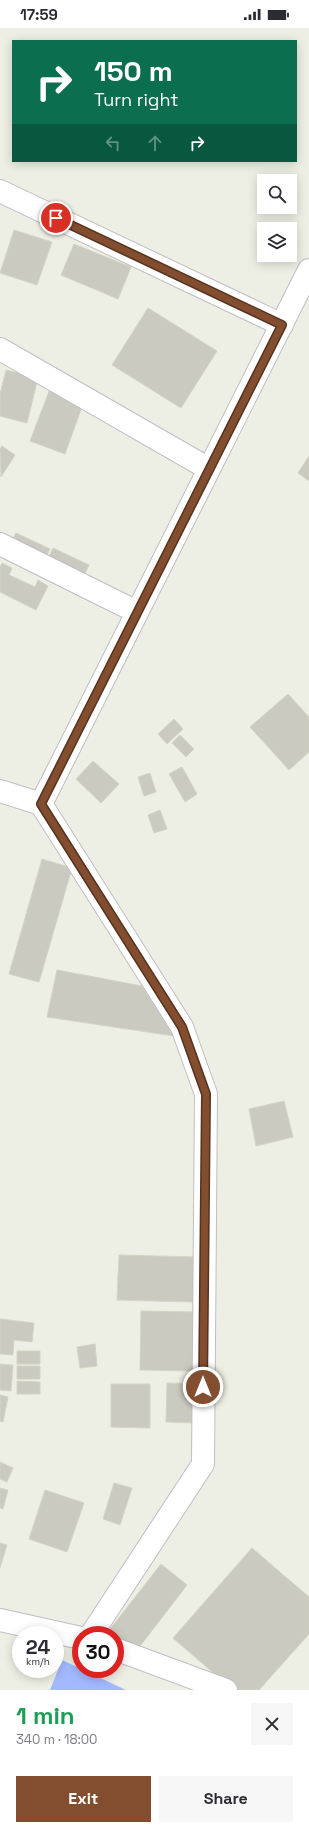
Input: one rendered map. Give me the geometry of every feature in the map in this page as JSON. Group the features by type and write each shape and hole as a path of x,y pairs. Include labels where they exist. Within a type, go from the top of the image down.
{"street":[{"path":"0,191 282,325"},
{"path":"41,804 309,270"},
{"path":"0,349 209,469"},
{"path":"0,544 138,612"},
{"path":"0,791 41,804 182,1027 206,1094 202,1464 97,1626"},
{"path":"0,1620 72,1636"},
{"path":"124,1651 226,1690"}],"water":[{"path":"64,1661 72,1665 72,1678 100,1678 126,1690 50,1690 55,1678 64,1678"}],"building":[{"path":"14,230 52,242 37,285 0,273"},
{"path":"74,244 131,267 118,299 61,275"},
{"path":"148,308 217,351 181,408 112,365"},
{"path":"6,370 38,378 27,423 0,416 0,394"},
{"path":"50,389 84,401 65,454 30,441"},
{"path":"2,446 15,455 1,477 0,449"},
{"path":"309,456 309,481 298,473"},
{"path":"16,533 50,549 44,561 10,545"},
{"path":"53,548 89,565 82,580 46,563"},
{"path":"2,563 12,568 9,575 35,587 38,580 48,586 36,610 0,592 0,567"},
{"path":"288,694 309,717 309,752 289,770 250,727"},
{"path":"174,719 183,729 167,744 158,734"},
{"path":"180,735 194,749 186,757 172,743"},
{"path":"93,761 119,784 101,803 76,779"},
{"path":"182,767 197,794 185,802 169,774"},
{"path":"150,773 156,792 144,796 138,777"},
{"path":"160,810 167,829 154,833 148,815"},
{"path":"42,859 72,868 39,982 9,974"},
{"path":"57,970 142,986 174,1036 47,1017"},
{"path":"284,1101 293,1137 256,1146 249,1109"},
{"path":"119,1255 195,1257 193,1302 117,1300"},
{"path":"141,1311 197,1312 195,1371 140,1370"},
{"path":"0,1319 34,1323 32,1342 14,1340 13,1355 0,1354"},
{"path":"95,1344 97,1366 80,1368 77,1347"},
{"path":"17,1351 40,1351 40,1364 17,1364"},
{"path":"0,1364 13,1365 11,1391 0,1390"},
{"path":"17,1366 40,1366 40,1379 17,1379"},
{"path":"17,1381 40,1382 40,1394 17,1394"},
{"path":"167,1383 199,1384 197,1423 166,1422"},
{"path":"111,1384 150,1384 150,1428 111,1427"},
{"path":"0,1395 8,1397 3,1422 0,1421"},
{"path":"0,1462 13,1468 7,1482 0,1479"},
{"path":"114,1483 132,1488 120,1525 103,1519"},
{"path":"0,1488 8,1490 3,1509 0,1508"},
{"path":"45,1490 84,1503 67,1552 29,1539"},
{"path":"0,1543 7,1545 0,1568"},
{"path":"252,1548 309,1597 309,1634 259,1690 233,1690 173,1638"},
{"path":"161,1564 187,1585 134,1654 124,1646 124,1626 112,1626"}],"route":[{"path":"56,218 282,325 41,804 182,1027 206,1094 203,1387"}]}
